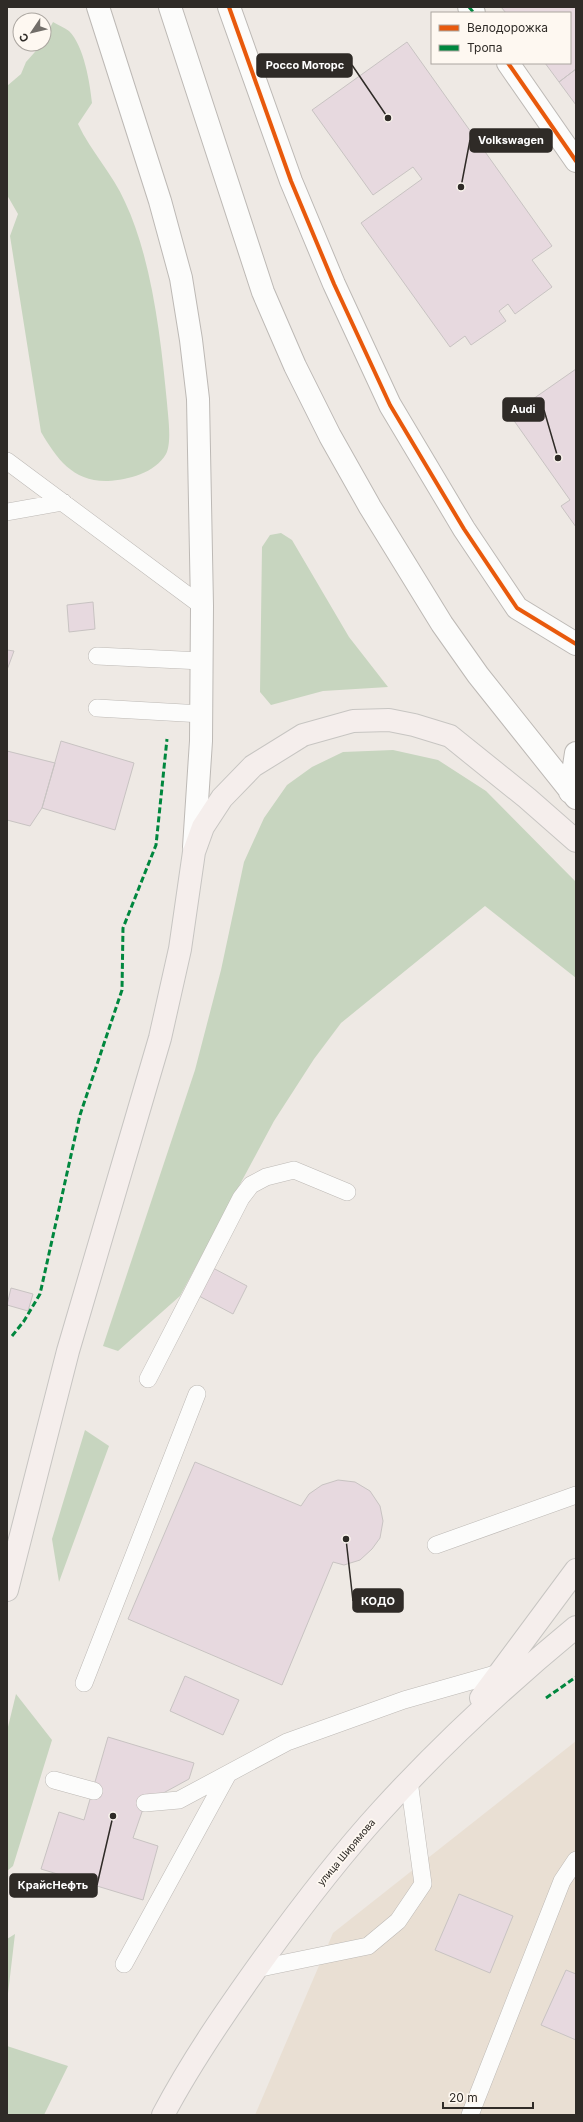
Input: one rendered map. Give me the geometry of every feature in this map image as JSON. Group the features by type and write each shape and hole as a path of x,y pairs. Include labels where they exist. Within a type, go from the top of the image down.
{"main road":[{"path":"7,1590 68,1351 160,1038 180,949 194,852 202,714 202,606 198,399 191,340 181,278 160,200 98,7"},
{"path":"170,7 263,292 295,366 330,436 370,507 442,624 478,675 573,795"},
{"path":"229,7 291,181 334,284 390,405 464,529 518,608 576,644"},
{"path":"509,64 576,161"},
{"path":"194,852 203,827 213,810 232,787 254,766 303,735 352,721 389,720 414,725 450,736 527,798 576,841"},
{"path":"573,795 576,753"},
{"path":"450,1739 576,1570"},
{"name":"улица Ширямова","path":"163,2115 176,2090 256,1969 309,1897 380,1811 450,1739 542,1656 576,1628"}],"lane":[{"path":"7,461 202,606"},
{"path":"7,512 63,502"},
{"path":"97,656 202,661"},
{"path":"97,708 202,714"},
{"path":"148,1379 241,1198 251,1185 266,1177 294,1170 347,1192"},
{"path":"84,1683 197,1394"},
{"path":"436,1544 576,1495"},
{"path":"145,1803 179,1800 287,1742 330,1725 404,1700 499,1673"},
{"path":"124,1964 228,1774"},
{"path":"54,1780 94,1791"},
{"path":"256,1969 368,1946 398,1921 423,1884 409,1781"},
{"path":"470,2115 562,1881 576,1860"}],"shaded area":[{"path":"576,1741 576,2115 255,2115 333,1933"}],"green space":[{"path":"53,22 69,31 79,46 88,75 92,103 78,124 125,202 142,249 154,300 165,379 169,422 168,449 161,461 148,471 124,479 108,481 96,480 85,478 76,473 60,460 41,432 10,236 18,214 7,195 7,86 21,74 26,62 35,52 52,52"},
{"path":"281,533 292,540 349,637 388,687 323,691 271,705 260,692 262,547 270,535"},
{"path":"393,750 438,760 486,791 576,882 576,978 485,906 341,1023 314,1059 274,1121 180,1296 118,1351 103,1346 195,1070 221,970 244,862 264,818 287,785 312,767 343,752"},
{"path":"85,1430 109,1446 59,1582 52,1539"},
{"path":"16,1694 52,1740 13,1866 7,1871 7,1731"},
{"path":"15,1934 7,2002 7,1939"},
{"path":"7,2046 68,2066 44,2115 7,2115"}],"building":[{"path":"501,7 576,7 576,69 559,82 546,64 571,64 571,12 505,12"},
{"path":"407,42 552,246 532,260 552,287 515,314 508,304 499,311 506,321 471,345 465,336 450,347 361,223 422,179 413,167 373,195 312,110"},
{"path":"576,69 576,105 559,82"},
{"path":"576,369 576,527 561,506 570,500 510,415"},
{"path":"93,602 95,629 69,632 67,605"},
{"path":"7,650 14,651 7,670"},
{"path":"61,741 134,763 115,830 42,808"},
{"path":"7,751 55,763 42,808 30,826 7,820"},
{"path":"213,1268 247,1286 233,1314 199,1296"},
{"path":"11,1288 33,1294 28,1311 7,1305"},
{"path":"195,1462 301,1506 309,1494 322,1485 338,1480 355,1482 370,1491 380,1506 383,1521 380,1538 372,1549 360,1560 344,1565 333,1562 282,1685 128,1619"},
{"path":"185,1676 239,1700 223,1735 170,1711"},
{"path":"108,1737 194,1763 189,1779 145,1803 133,1838 158,1846 143,1900 41,1869 59,1812 84,1820"},
{"path":"459,1894 513,1916 490,1973 435,1950"},
{"path":"566,1970 576,1974 576,2040 541,2025"}],"marked path":[{"path":"469,7 473,12"},
{"path":"12,1336 24,1321 40,1294 80,1115 122,990 123,928 156,845 167,739"},
{"path":"546,1698 576,1677"}],"cycle path":[{"path":"229,7 291,181 334,284 390,405 464,529 517,608 576,644"},
{"path":"509,64 576,161"}],"place":[{"name":"Россо Моторс","path":"388,118"},
{"name":"Volkswagen","path":"461,187"},
{"name":"Audi","path":"558,458"},
{"name":"КОДО","path":"346,1539"},
{"name":"КрайсНефть","path":"113,1816"}]}
